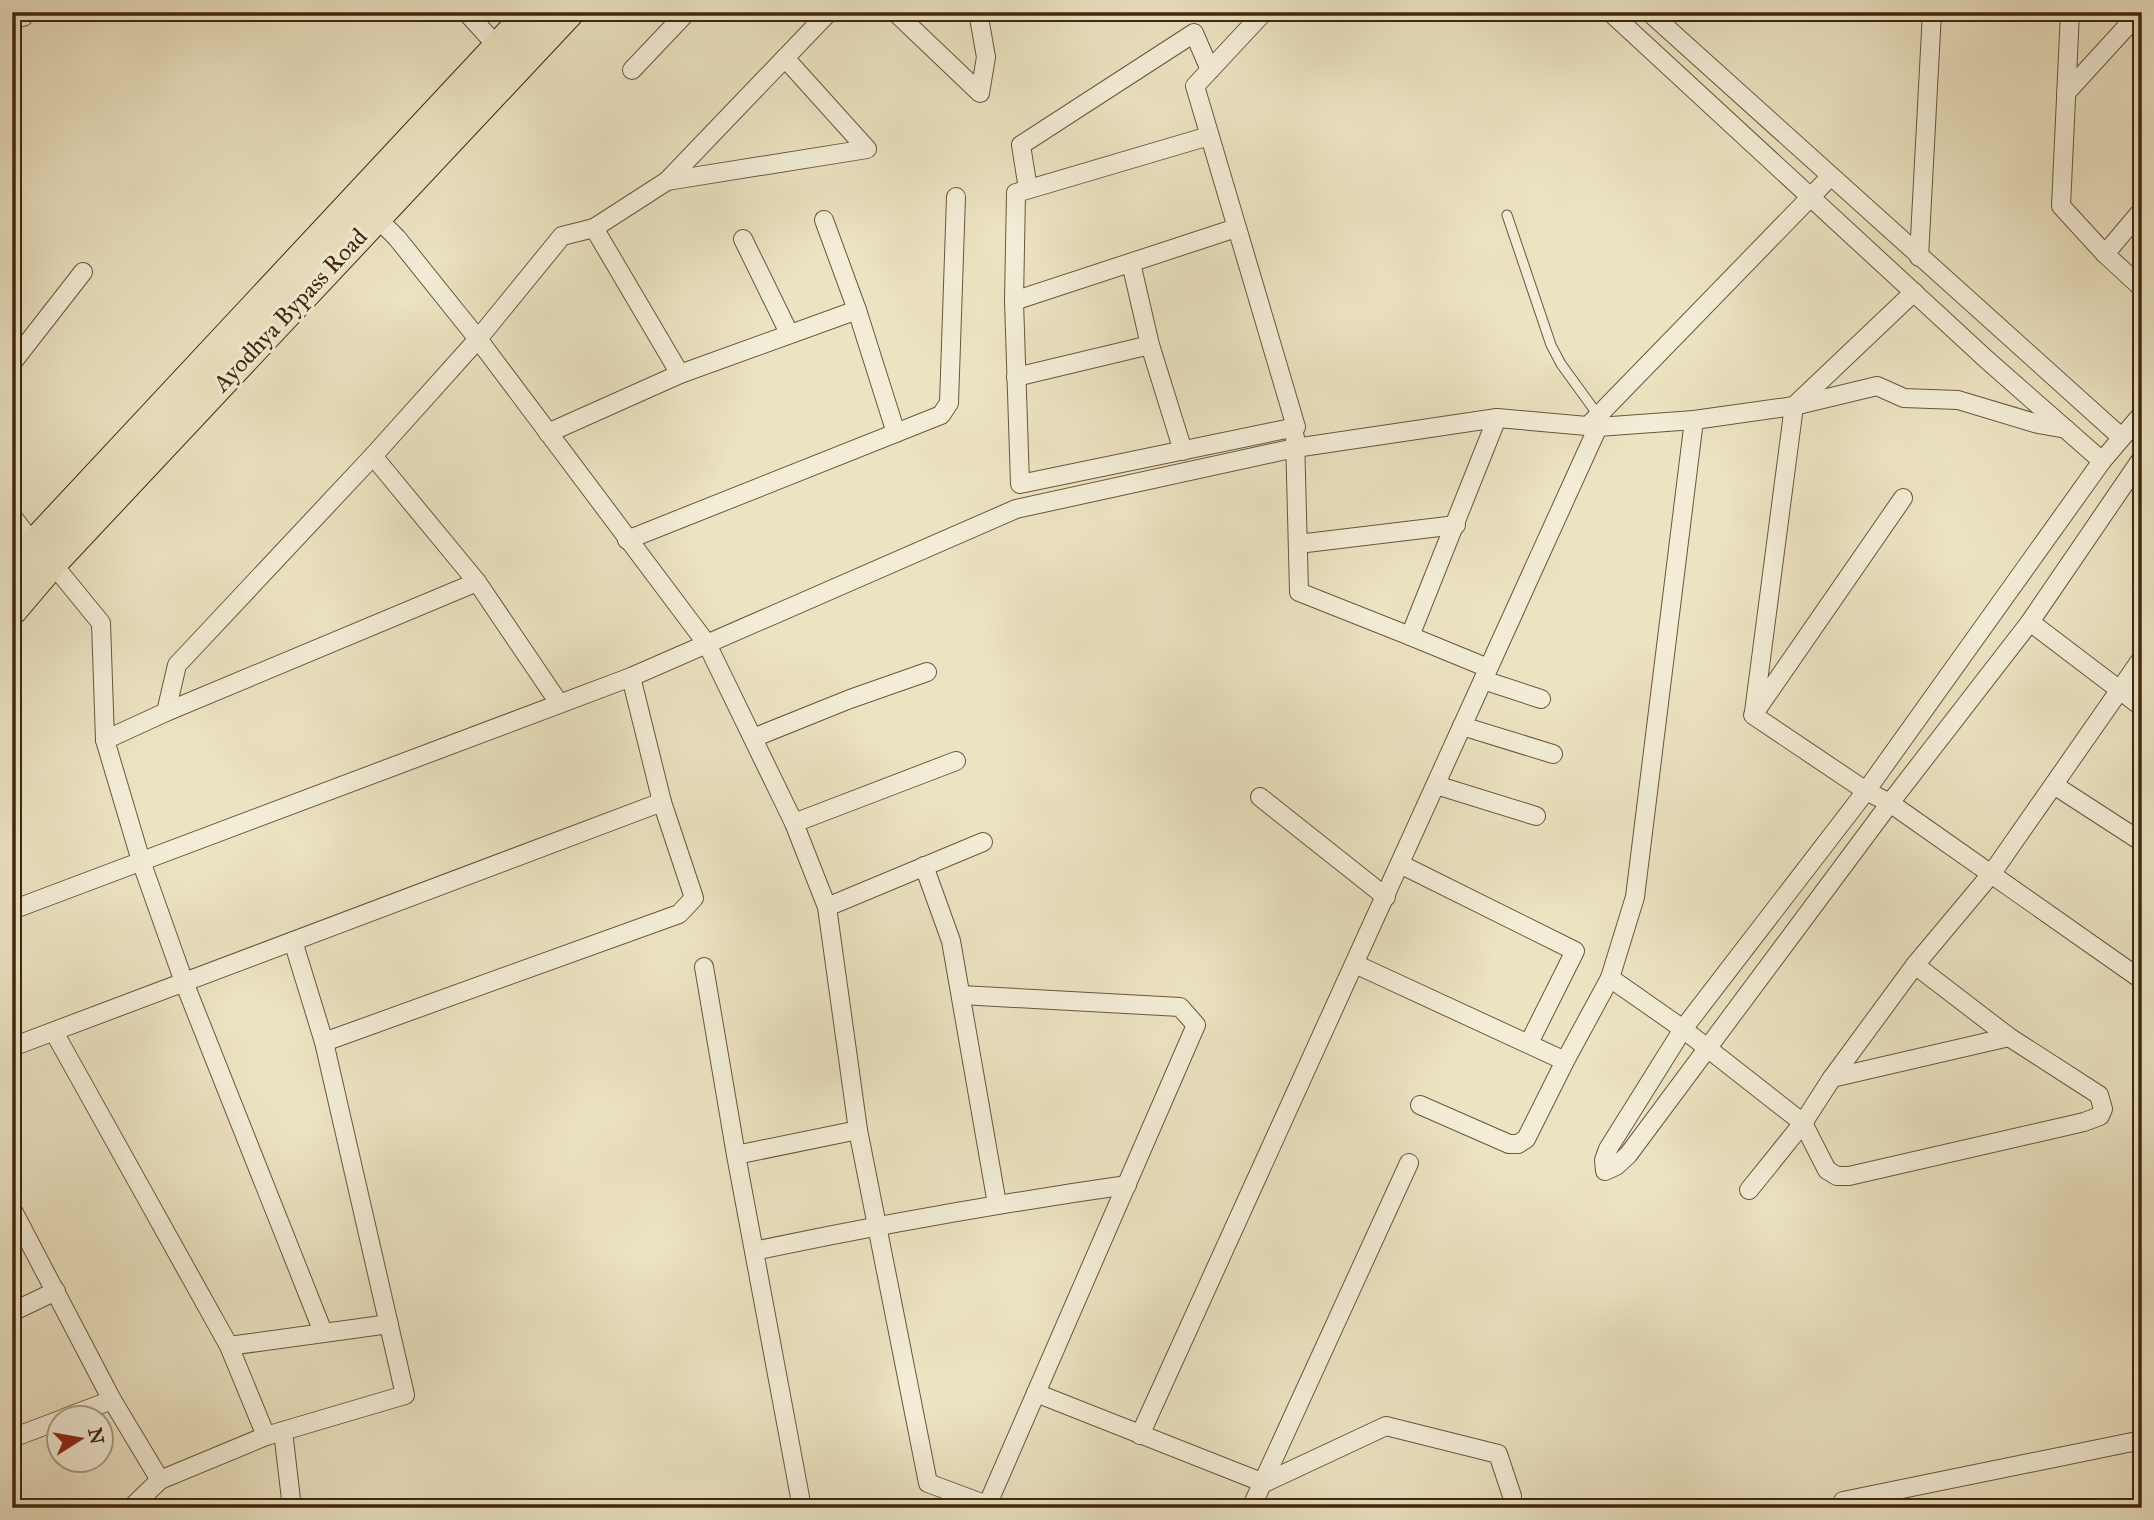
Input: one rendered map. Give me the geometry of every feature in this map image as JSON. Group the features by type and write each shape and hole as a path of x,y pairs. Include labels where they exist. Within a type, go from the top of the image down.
{"main road":[{"name":"Ayodhya Bypass Road","path":"367,209 498,47 531,12"},
{"name":"Ayodhya Bypass Road","path":"12,610 43,554 367,209 569,12"},
{"name":"Ayodhya Bypass Road","path":"12,568 43,554"}],"street":[{"path":"12,19 23,17 24,12"},
{"path":"467,12 498,47"},
{"path":"632,70 687,12"},
{"path":"166,712 177,665 373,456 478,339 562,236 594,228 667,181 829,12"},
{"path":"895,12 980,93 986,57 978,12"},
{"path":"1264,12 1195,86 1296,427 1299,592 1410,636 1541,699"},
{"path":"1610,12 2102,461"},
{"path":"1649,12 2121,438"},
{"path":"1919,257 1931,12"},
{"path":"2070,12 2061,206 2105,254 2142,288"},
{"path":"2066,93 2140,12"},
{"path":"1028,190 1021,145 1194,33 1210,71"},
{"path":"667,181 867,149 785,58"},
{"path":"1209,136 1016,193 1014,301 1020,484 1296,427"},
{"path":"1140,1435 1386,897 1595,423 1830,177"},
{"path":"627,540 941,415 949,403 956,197"},
{"path":"367,209 397,238 478,339 707,644 794,823 827,907 858,1130 928,1483 989,1507 1196,1026 1180,1007 961,995"},
{"path":"2105,254 2142,210"},
{"path":"824,219 857,310 896,433"},
{"path":"594,228 680,374"},
{"path":"1014,301 1236,228"},
{"path":"743,239 789,333"},
{"path":"1131,263 1150,345 1183,451"},
{"path":"12,363 83,272"},
{"path":"1753,715 1794,406 1914,292"},
{"path":"548,432 680,374 857,310"},
{"path":"1016,377 1150,345"},
{"path":"12,910 631,677 1016,509 1295,448 1497,418 1595,423 1694,420 1794,406 1877,386 1904,398 1958,400 2038,424 2066,429"},
{"path":"1410,636 1497,418"},
{"path":"1420,1105 1509,1144 1518,1144 1526,1139 1610,978 1635,897 1694,420"},
{"path":"2140,421 2102,461 1866,791 1683,1029 1608,1149 1604,1160 1605,1171 1616,1166 1628,1155 1890,803 2030,622 2142,458"},
{"path":"373,456 477,582 559,702"},
{"path":"1753,715 1903,498"},
{"path":"12,516 101,623 105,740 141,862 184,982 323,1332"},
{"path":"1298,544 1456,525"},
{"path":"105,740 477,582"},
{"path":"2030,622 2142,707"},
{"path":"1749,1190 1803,1122 1915,965 1992,873 2142,658"},
{"path":"753,738 927,672"},
{"path":"324,1042 679,914 694,898 662,802 631,677"},
{"path":"1753,715 1866,791 1890,803 2142,980"},
{"path":"1462,726 1553,754"},
{"path":"794,823 957,761"},
{"path":"1436,785 1536,816"},
{"path":"2054,785 2142,842"},
{"path":"1260,797 1386,897"},
{"path":"12,1047 662,802"},
{"path":"827,907 983,842"},
{"path":"1400,864 1575,951 1529,1043"},
{"path":"924,866 951,941 997,1204"},
{"path":"131,1508 160,1480 274,1434 405,1395 324,1042 293,941"},
{"path":"1355,964 1565,1060"},
{"path":"1610,978 1683,1029 1803,1122 1827,1170 1837,1176 1863,1173 2100,1116 2103,1101 2099,1095 2009,1037 1915,965"},
{"path":"705,967 736,1155 802,1508"},
{"path":"54,1032 229,1346 274,1434 292,1508"},
{"path":"1832,1078 2009,1037"},
{"path":"736,1155 858,1130"},
{"path":"1251,1508 1409,1163"},
{"path":"754,1251 877,1225 1127,1185"},
{"path":"12,1209 112,1400 160,1480"},
{"path":"12,1312 56,1292"},
{"path":"229,1346 389,1324"},
{"path":"1036,1393 1264,1483 1385,1426 1498,1454 1511,1496"},
{"path":"101,1404 112,1400"},
{"path":"12,1438 46,1425"},
{"path":"1845,1508 1843,1501 2142,1440"}],"lane":[{"path":"1507,215 1551,345 1595,423"}]}
